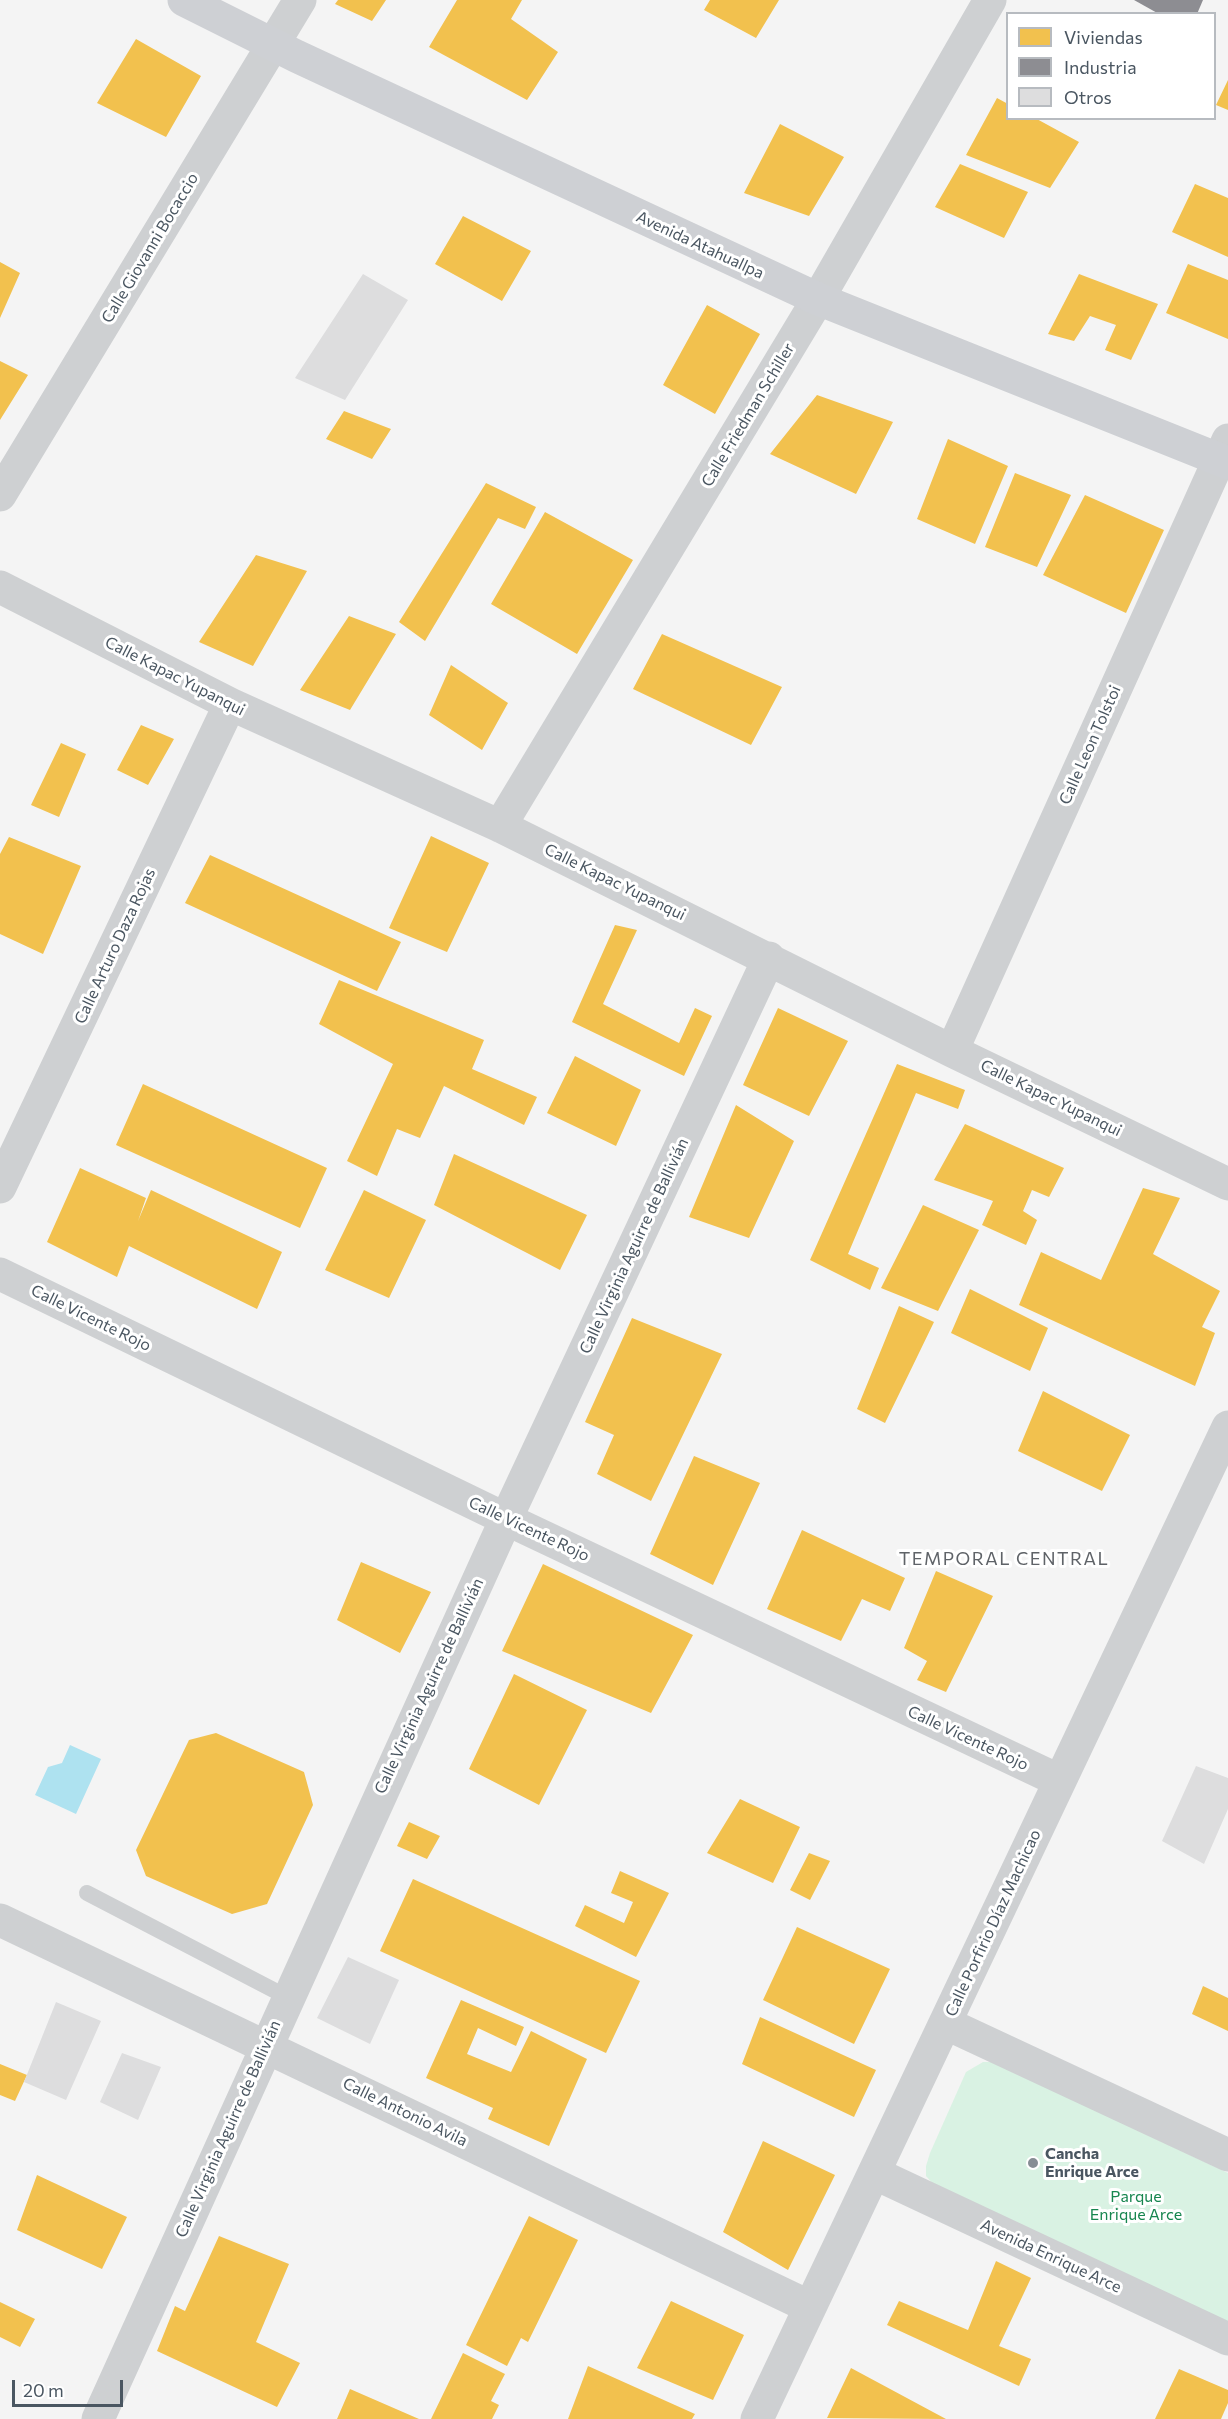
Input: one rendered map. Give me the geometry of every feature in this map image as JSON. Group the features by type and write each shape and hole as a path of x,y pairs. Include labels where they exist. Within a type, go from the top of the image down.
{"main road":[{"name":"Avenida Atahuallpa","path":"184,0 273,45 818,300 1225,454"}],"street":[{"name":"Calle Giovanni Bocaccio","path":"0,495 300,0"},
{"name":"Calle Friedman Schiller","path":"500,826 818,300 990,0"},
{"name":"Calle Leon Tolstoi","path":"952,1051 1225,454"},
{"name":"Calle Kapac Yupanqui","path":"0,586 230,704 500,826 952,1051 1228,1184"},
{"name":"Calle Arturo Daza Rojas","path":"0,1187 230,704"},
{"name":"Calle Virginia Aguirre de Ballivián","path":"98,2419 265,2045 506,1519 769,958"},
{"name":"Calle Vicente Rojo","path":"0,1274 506,1519 1060,1781"},
{"name":"Calle Porfirio Díaz Machicao","path":"757,2419 1228,1427"},
{"name":"Calle Antonio Avila","path":"0,1920 810,2307"},
{"path":"945,2023 1228,2155"},
{"name":"Avenida Enrique Arce","path":"874,2173 1228,2339"}],"lane":[{"path":"87,1893 287,1997"}],"green space":[{"name":"Parque Enrique Arce","path":"983,2062 993,2062 1228,2173 1228,2326 934,2185 926,2176 930,2153 966,2072"}],"water":[{"path":"70,1745 101,1759 76,1814 35,1795 48,1767 62,1763"}],"building: Viviendas":[{"path":"338,0 386,0 372,21 335,4"},
{"path":"457,0 522,0 511,19 558,52 527,100 429,47"},
{"path":"710,0 779,0 756,38 704,10"},
{"path":"136,39 201,76 166,137 97,103"},
{"path":"1228,80 1228,110 1216,105"},
{"path":"997,98 1006,103 1006,120 1039,120 1079,142 1050,188 966,155"},
{"path":"780,124 844,157 809,216 744,193"},
{"path":"960,164 1028,192 1004,238 935,207"},
{"path":"1195,184 1228,198 1228,257 1172,232"},
{"path":"463,216 531,251 502,301 435,264"},
{"path":"0,262 20,273 0,318"},
{"path":"1188,264 1228,280 1228,339 1166,313"},
{"path":"1079,274 1158,304 1131,360 1105,350 1116,325 1090,316 1074,341 1048,334"},
{"path":"707,305 760,334 715,414 663,385"},
{"path":"0,361 28,375 0,420"},
{"path":"817,395 893,422 856,494 770,454"},
{"path":"344,411 391,429 372,459 326,439"},
{"path":"948,439 1008,466 975,544 917,519"},
{"path":"1015,473 1071,495 1037,567 985,547"},
{"path":"486,483 536,507 525,529 498,518 425,641 399,622"},
{"path":"1085,495 1164,530 1126,613 1043,575"},
{"path":"545,512 633,560 577,654 491,604"},
{"path":"256,555 307,571 253,666 199,642"},
{"path":"349,616 396,634 350,710 300,690"},
{"path":"662,634 782,687 751,745 633,689"},
{"path":"451,665 508,703 482,750 429,715"},
{"path":"141,725 174,739 148,785 117,770"},
{"path":"61,743 86,754 59,817 31,805"},
{"path":"431,836 489,863 447,952 389,928"},
{"path":"9,837 81,866 43,954 0,934 0,854"},
{"path":"210,855 401,942 377,991 185,903"},
{"path":"615,925 637,930 603,1004 679,1043 695,1008 712,1016 684,1076 572,1022"},
{"path":"339,980 484,1040 472,1069 537,1097 524,1125 444,1086 420,1138 397,1129 377,1176 347,1161 393,1064 319,1024"},
{"path":"778,1008 848,1041 809,1116 743,1085"},
{"path":"575,1056 641,1090 616,1146 547,1113"},
{"path":"897,1064 965,1090 958,1109 916,1093 848,1254 879,1268 870,1290 810,1260"},
{"path":"143,1084 327,1168 300,1228 116,1145"},
{"path":"736,1105 794,1141 749,1238 689,1217"},
{"path":"965,1124 1064,1168 1049,1197 1032,1190 1023,1211 1037,1220 1026,1245 982,1225 993,1201 934,1180"},
{"path":"454,1154 587,1215 560,1270 434,1205"},
{"path":"80,1168 146,1198 138,1221 151,1190 282,1252 257,1309 129,1246 117,1277 47,1242"},
{"path":"1143,1188 1180,1198 1153,1254 1220,1291 1202,1327 1215,1333 1195,1386 1019,1305 1041,1252 1101,1280"},
{"path":"364,1190 426,1220 389,1298 325,1270"},
{"path":"923,1205 979,1230 938,1311 881,1288"},
{"path":"970,1289 1048,1328 1030,1371 951,1333"},
{"path":"899,1306 934,1322 885,1423 857,1409"},
{"path":"632,1318 722,1354 651,1501 597,1474 614,1435 585,1422"},
{"path":"1043,1391 1130,1435 1102,1491 1018,1451"},
{"path":"694,1456 760,1483 713,1585 650,1554"},
{"path":"802,1530 905,1578 890,1611 862,1599 841,1641 767,1609"},
{"path":"361,1562 431,1592 400,1653 337,1620"},
{"path":"543,1564 693,1635 651,1713 502,1651"},
{"path":"936,1571 993,1596 946,1692 917,1680 927,1661 904,1648"},
{"path":"514,1674 587,1710 539,1805 469,1769"},
{"path":"216,1733 304,1772 313,1805 267,1904 232,1914 146,1876 136,1850 189,1740"},
{"path":"740,1799 800,1827 773,1883 707,1853"},
{"path":"409,1822 440,1836 427,1859 397,1846"},
{"path":"809,1853 830,1861 810,1900 790,1890"},
{"path":"620,1871 669,1893 636,1957 575,1926 585,1905 624,1923 633,1902 611,1893"},
{"path":"413,1879 640,1981 606,2053 380,1951"},
{"path":"797,1927 890,1969 854,2044 763,2000"},
{"path":"1203,1986 1228,1998 1228,2031 1192,2014"},
{"path":"461,2000 524,2027 516,2046 478,2028 467,2054 511,2072 531,2031 587,2059 549,2146 488,2119 493,2108 426,2078"},
{"path":"760,2017 876,2070 854,2117 742,2064"},
{"path":"0,2064 27,2075 15,2101 0,2095"},
{"path":"763,2141 835,2175 788,2270 723,2232"},
{"path":"37,2175 127,2217 102,2269 17,2230"},
{"path":"529,2216 578,2240 528,2342 521,2338 507,2366 466,2345"},
{"path":"219,2236 289,2264 256,2342 300,2363 277,2407 157,2351 175,2306 185,2311"},
{"path":"996,2261 1031,2278 999,2346 1031,2359 1019,2386 887,2325 899,2301 968,2330"},
{"path":"671,2301 744,2335 713,2400 637,2368"},
{"path":"0,2302 35,2319 20,2347 0,2337"},
{"path":"463,2353 505,2374 491,2401 499,2405 492,2419 431,2419"},
{"path":"588,2366 695,2414 692,2419 568,2419"},
{"path":"851,2368 946,2419 827,2418"},
{"path":"1179,2369 1228,2390 1228,2403 1221,2419 1155,2419"},
{"path":"350,2389 419,2419 337,2419"}],"building: Industria":[{"path":"1134,0 1203,0 1198,12 1155,12"}],"building: Otros":[{"path":"363,274 408,300 345,400 295,378"},
{"path":"1196,1766 1228,1778 1228,1809 1204,1864 1162,1841"},
{"path":"348,1957 399,1980 370,2044 317,2018"},
{"path":"56,2002 101,2021 66,2100 24,2082"},
{"path":"122,2053 161,2067 138,2120 100,2102"}],"place":[{"name":"Cancha Enrique Arce","path":"1033,2163"}],"district":[{"name":"TEMPORAL CENTRAL","path":"1004,1559"}]}
